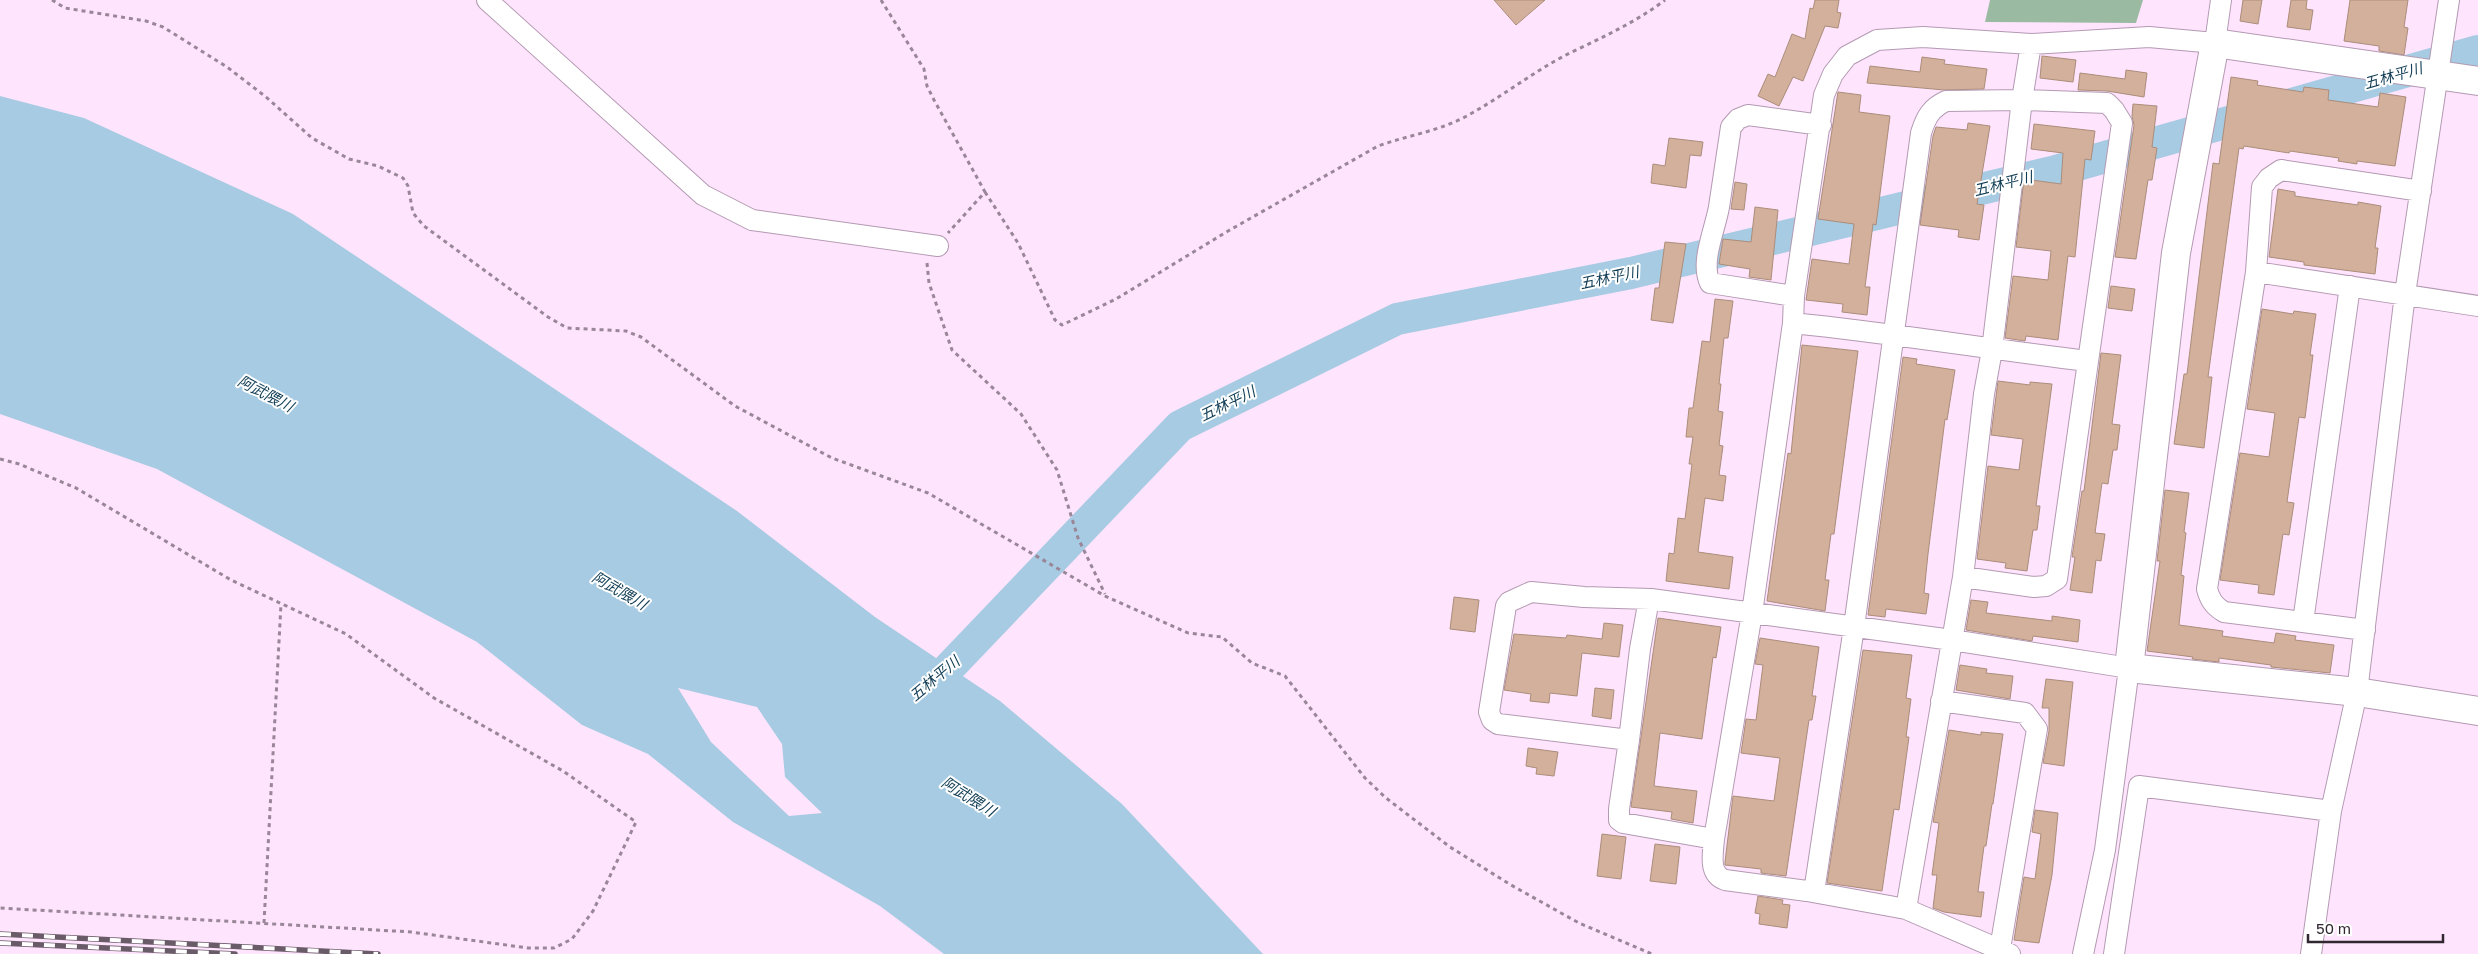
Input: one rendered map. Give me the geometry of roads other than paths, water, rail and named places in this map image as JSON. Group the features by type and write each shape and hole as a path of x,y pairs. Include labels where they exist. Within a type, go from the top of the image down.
{"street":[{"path":"487,0 703,195 723,207 752,220 938,246"},
{"path":"2083,954 2105,850 2129,668 2176,253 2216,43 2221,0"},
{"path":"2311,954 2331,811 2357,692 2405,294 2448,0"},
{"path":"1941,701 2025,713 2036,729 2005,952 1906,909 1814,892 1739,883 1717,878 1713,870 1714,839 1752,613 1793,323 1794,296 1824,95 1834,74 1847,56 1877,40 1923,37 2031,44 2149,37 2216,43 2478,81"},
{"path":"1906,909 1963,577 1984,394 1992,350 2022,100 2031,44"},
{"path":"1814,892 1854,627 1921,133 1925,120 1936,106 1946,101 2022,100 2107,103 2122,123 2057,578 2046,586 2034,587 1963,577"},
{"path":"1794,296 1710,283 1707,276 1709,249 1718,209 1731,127 1738,119 1748,115 1821,125"},
{"path":"2365,630 2224,612 2212,602 2208,589 2256,272 2262,187 2274,174 2281,170 2421,191"},
{"path":"2256,272 2478,306"},
{"path":"2303,622 2350,286"},
{"path":"1793,323 1894,333 1992,350 2087,361"},
{"path":"1629,740 1498,724 1492,720 1489,712 1506,606 1509,602 1531,592 1584,597 1648,599 1952,640 2129,668 2357,692 2478,711"},
{"path":"1648,599 1619,820 1714,839"},
{"path":"2114,954 2140,786 2331,811"}],"water":[{"name":"阿武隈川","path":"0,96 84,118 293,214 737,511 875,617 1000,701 1122,804 1263,954 944,954 880,906 733,822 648,754 582,725 477,642 157,469 0,414","holes":["678,688 757,707 782,744 785,777 822,813 789,816 711,742"]}],"waterway":[{"name":"五林平川","path":"916,694 944,673 1180,426 1397,319 1631,273 2056,171 2478,51"}],"railway":[{"path":"0,934 378,954"},
{"path":"0,943 235,954"}]}
